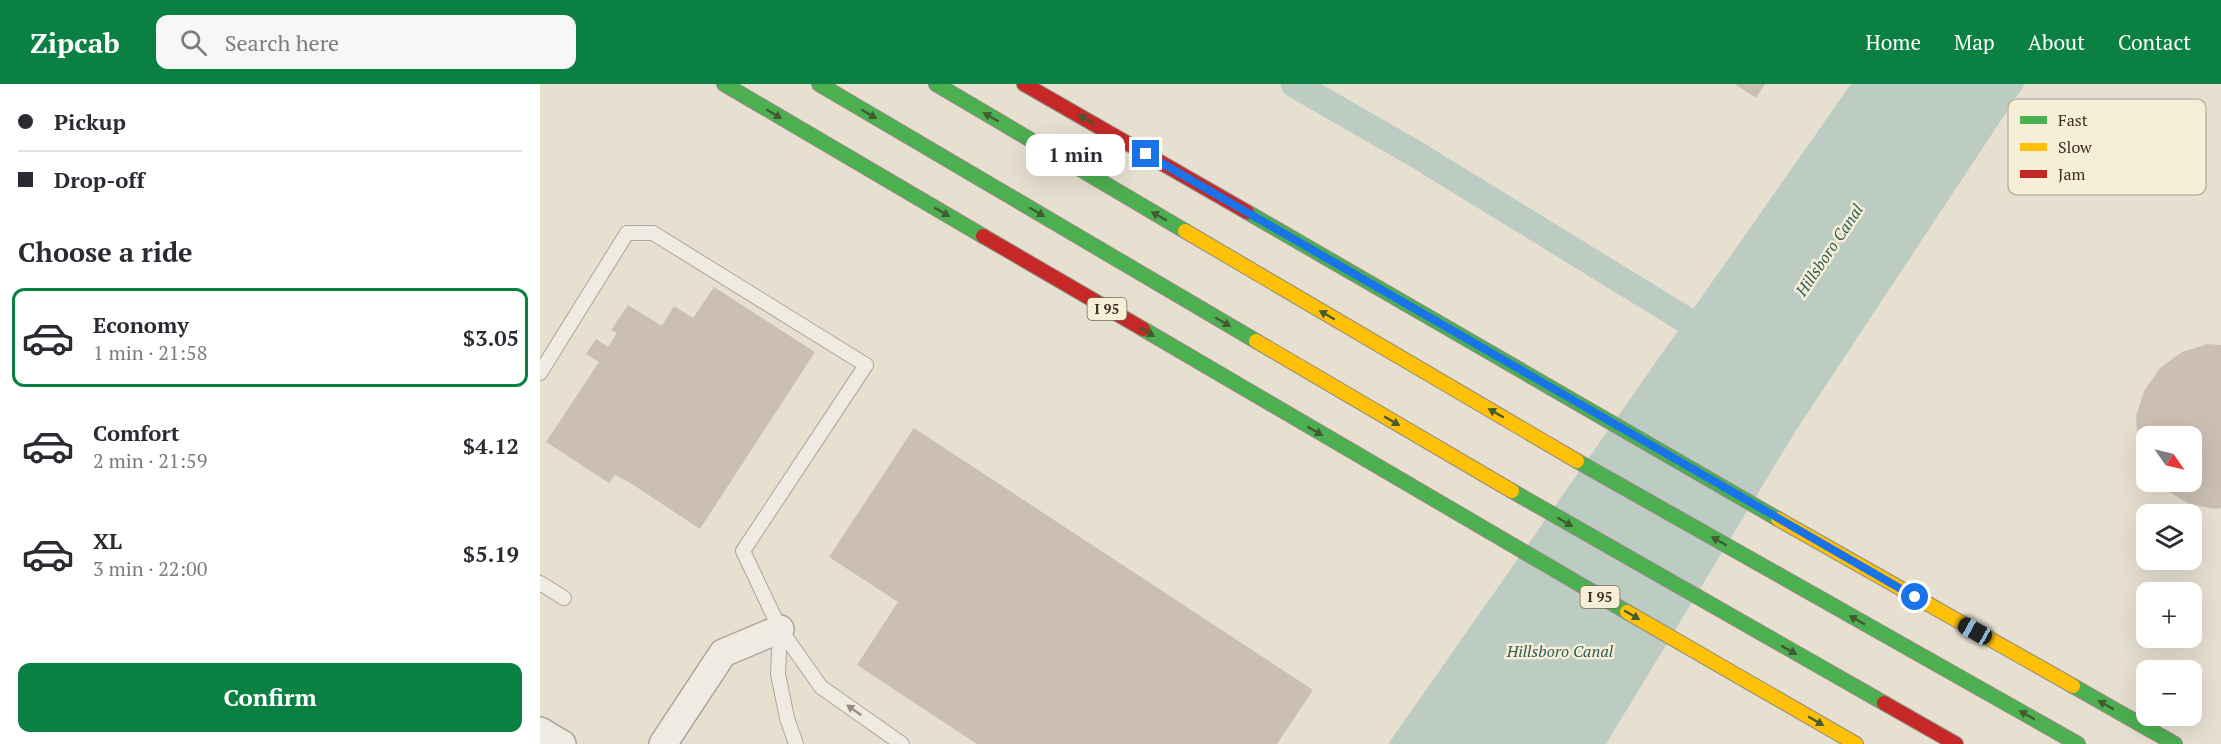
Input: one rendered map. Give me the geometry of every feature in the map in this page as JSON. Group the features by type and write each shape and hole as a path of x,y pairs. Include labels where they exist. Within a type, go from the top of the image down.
{"highway":[{"name":"I 95","path":"724,84 1490,533 1856,744"},
{"path":"819,84 1515,493 1956,744"},
{"path":"936,84 1546,443 2078,744"},
{"path":"1024,84 1795,530 2175,744"}],"street":[{"path":"663,744 723,653 780,629"}],"lane":[{"path":"540,373 627,233 653,233 866,364 743,551 780,629 821,687 902,744"},
{"path":"540,583 564,598"},
{"path":"780,629 778,674 787,718 796,744"}],"water":[{"name":"Hillsboro Canal","path":"1851,84 2025,84 2015,99 2008,99 2008,110 1795,432 1606,744 1388,744"}],"building":[{"path":"1735,84 1765,84 1756,98"},
{"path":"714,287 815,352 700,529 632,484 615,475 609,483 546,442 599,362 586,354 596,339 608,347 617,333 611,330 628,305 662,326 674,306 693,318"},
{"path":"2208,344 2221,345 2221,508 2189,504 2169,492 2202,492 2202,426 2137,426 2136,416 2144,391 2160,368 2182,352"},
{"path":"914,428 1313,690 1277,744 977,744 857,665 898,602 829,557"}],"waterway":[{"path":"1294,84 1414,153 1717,339"}],"traffic: fast":[{"path":"724,84 983,236"},
{"path":"819,84 1256,341"},
{"path":"936,84 1185,231"},
{"path":"1247,212 1778,519"},
{"path":"1143,329 1627,612"},
{"path":"1577,461 2078,744"},
{"path":"1512,491 1884,703"},
{"path":"2073,686 2175,744"}],"traffic: slow":[{"path":"1185,231 1577,461"},
{"path":"1256,341 1512,491"},
{"path":"1778,519 2073,686"},
{"path":"1627,612 1856,744"}],"traffic: jam":[{"path":"1024,84 1247,212"},
{"path":"983,236 1143,329"},
{"path":"1884,703 1956,744"}],"route":[{"path":"1146,154 1795,530 1915,597"}]}
